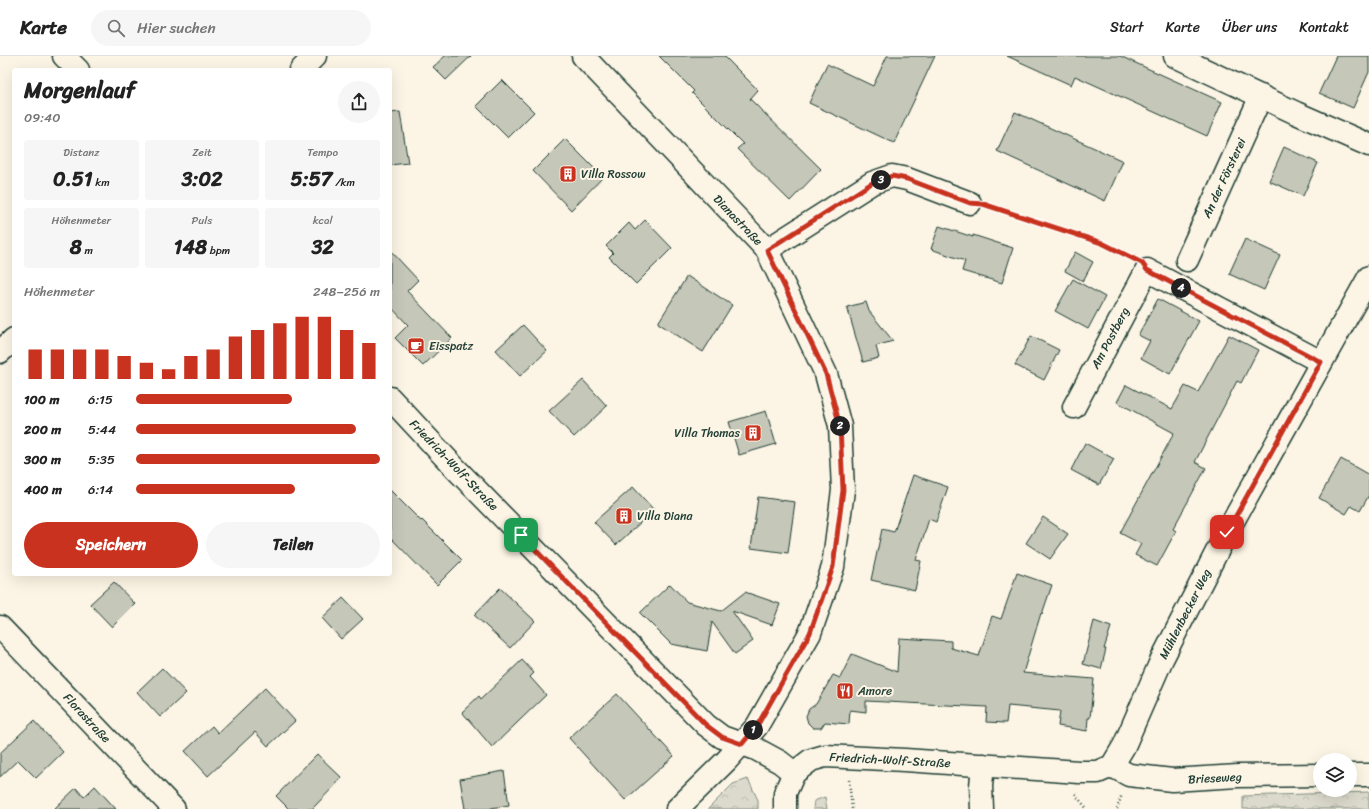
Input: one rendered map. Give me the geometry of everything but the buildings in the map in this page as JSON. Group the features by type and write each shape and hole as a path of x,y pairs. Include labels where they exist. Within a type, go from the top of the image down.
{"street":[{"path":"64,56 76,68"},
{"path":"303,68 316,56"},
{"path":"1175,56 1296,113 1369,145"},
{"name":"Dianastraße","path":"590,58 767,250 826,374 840,426 843,490 833,567 810,633 757,726 742,744"},
{"name":"An der Försterei","path":"1187,260 1261,96"},
{"path":"767,250 872,183 892,176 907,179 970,203"},
{"path":"1147,270 1321,362"},
{"name":"Am Postberg","path":"1074,407 1147,270"},
{"name":"Mühlenbecker Weg","path":"1112,766 1124,746 1162,659 1227,532 1369,277"},
{"path":"0,352 12,341"},
{"name":"Friedrich-Wolf-Straße","path":"392,400 456,469 706,725 722,737 756,749 780,762 794,773 811,760 825,756 1079,772 1098,772 1112,766"},
{"name":"Florastraße","path":"0,627 174,809"},
{"path":"676,809 742,744"},
{"path":"982,809 981,786 983,765"},
{"name":"Brieseweg","path":"1112,766 1129,775 1172,780 1238,776 1313,776"},
{"path":"786,809 785,794 794,773"},
{"path":"1357,775 1369,775"}],"path":[{"path":"970,203 983,204 1102,243 1142,263 1147,270"},
{"path":"848,778 852,809"},
{"path":"1075,794 1087,809"}],"green space":[{"path":"748,779 758,800 758,809 708,809 733,784"},
{"path":"1357,792 1369,792 1369,809 1243,809 1243,796 1313,794 1313,797 1357,797"},
{"path":"825,797 827,809 813,809 814,801"}],"place":[{"name":"Villa Rossow","path":"568,174"},
{"name":"Eisspatz","path":"416,346"},
{"name":"Villa Thomas","path":"753,433"},
{"name":"Villa Diana","path":"624,516"},
{"name":"Amore","path":"845,691"}],"route":[{"path":"521,535 706,725 722,737 742,744 757,726 810,633 833,567 843,490 840,426 826,374 767,250 872,183 892,176 907,179 970,203 983,204 1102,243 1142,263 1147,270 1321,362 1310,385 1227,532"}]}
